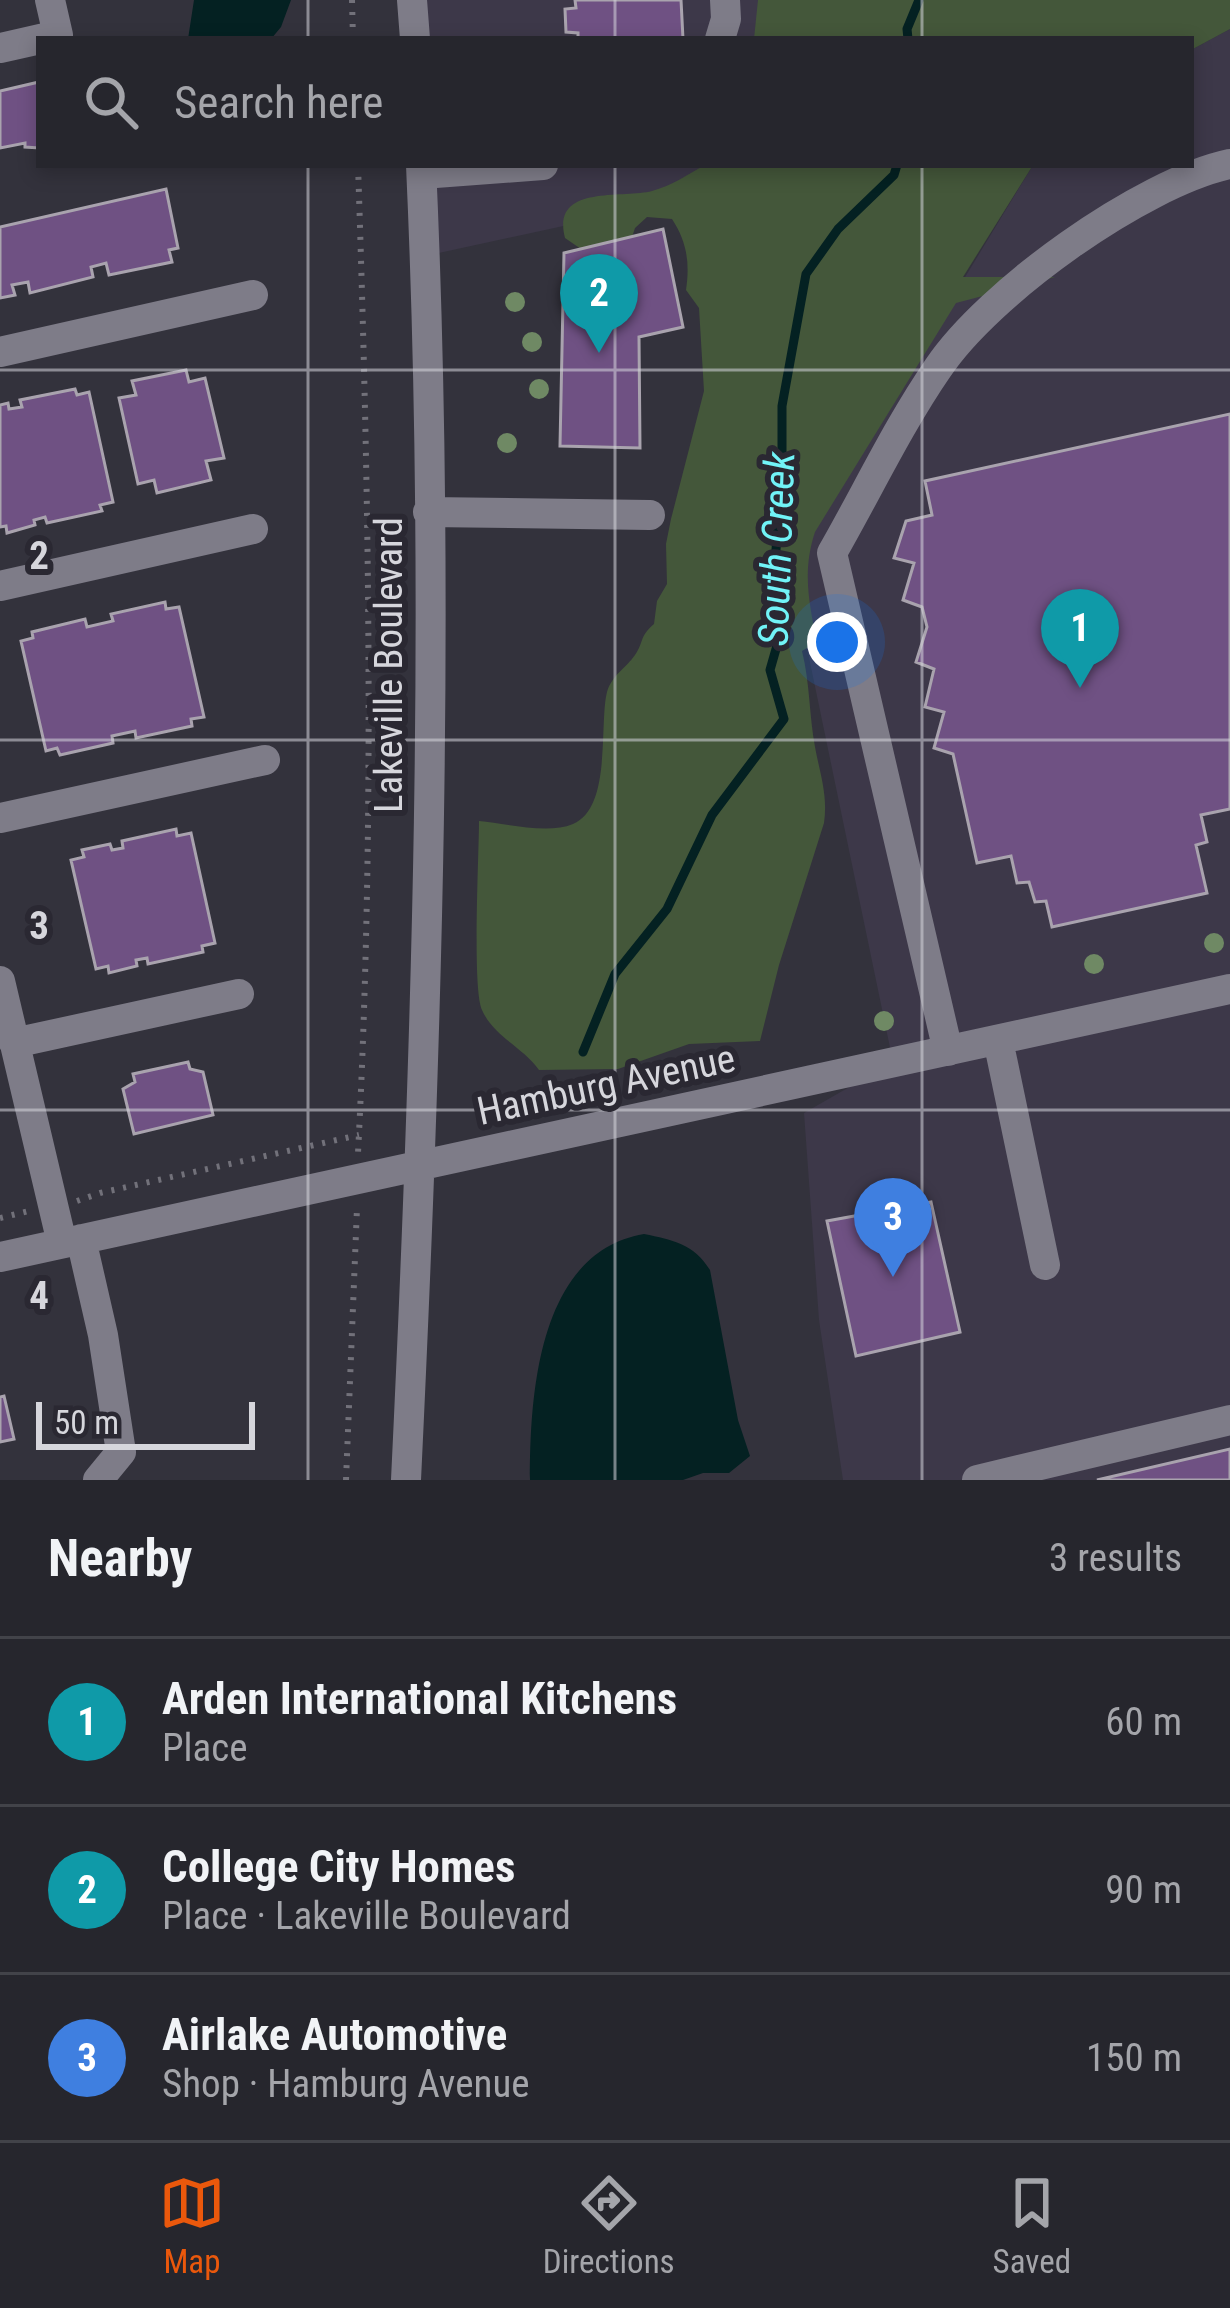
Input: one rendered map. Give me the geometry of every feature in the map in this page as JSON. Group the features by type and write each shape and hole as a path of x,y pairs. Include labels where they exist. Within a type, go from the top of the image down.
{"street":[{"path":"50,0 58,35 53,36"},
{"path":"412,0 415,36"},
{"path":"721,36 725,0"},
{"path":"0,47 36,40"},
{"path":"948,1051 832,553 940,364 998,304 1064,248 1138,202 1230,164"},
{"path":"421,169 452,168"},
{"name":"Lakeville Boulevard","path":"406,1480 421,1165 428,512 421,169"},
{"path":"0,352 253,295"},
{"path":"428,512 650,515"},
{"path":"0,586 253,529"},
{"path":"0,818 265,760"},
{"path":"0,981 72,1241 104,1335 121,1451 98,1480"},
{"name":"Hamburg Avenue","path":"0,1257 1230,989"},
{"path":"14,1043 238,994"},
{"path":"998,1040 1045,1265"},
{"path":"977,1480 1230,1420"}],"path":[{"path":"352,0 353,36"},
{"path":"346,1480 366,848 367,582 358,168"},
{"path":"100,1192 359,1135"}],"shaded area":[{"path":"194,0 291,0 274,36 188,36"},
{"path":"412,0 758,0 755,36 415,36"},
{"path":"1230,29 1230,1480 843,1480 819,1320 804,1113 893,1062 790,566 1031,168 1194,168 1194,48"},
{"path":"421,168 713,168 702,196 425,256"},
{"path":"644,1234 690,1249 710,1270 738,1420 750,1456 729,1473 703,1473 683,1480 530,1480 538,1370 561,1297 581,1268 609,1246"}],"green space":[{"path":"758,0 1230,0 1230,29 1194,48 1194,36 754,36"},
{"path":"700,168 1031,168 963,277 1055,277 956,303 815,532 808,574 817,642 802,651 824,794 824,823 760,1041 689,1044 618,1069 539,1070 494,1028 482,1010 477,949 479,821 563,827 585,815 594,801 607,692 654,624 657,601 667,584 666,544 704,391 699,308 686,290 686,253 672,219 647,217 632,237 581,249 565,238 563,221 568,209 592,197 652,191"}],"building":[{"path":"575,0 681,0 683,36 578,36 566,32 565,9 576,8"},
{"path":"36,83 36,148 25,147 25,143 0,148 0,91"},
{"path":"166,189 178,248 169,250 172,262 109,275 106,263 91,267 93,277 30,293 28,282 12,285 15,295 0,298 0,227"},
{"path":"663,229 683,327 639,337 640,448 560,446 564,253"},
{"path":"186,370 189,382 205,378 224,458 206,461 211,480 157,493 154,480 138,484 119,398 136,395 132,381"},
{"path":"75,389 77,395 89,392 113,502 100,505 102,511 47,523 45,517 7,533 6,526 0,527 0,405 22,407 20,400"},
{"path":"1230,414 1230,809 1201,815 1207,842 1196,845 1207,893 1052,927 1046,901 1035,902 1029,882 1017,883 1011,856 977,863 953,754 934,748 944,712 925,707 934,669 916,662 927,627 922,607 903,600 914,563 894,558 906,521 932,515 925,481"},
{"path":"165,602 166,609 179,607 204,717 191,719 192,726 136,738 135,731 112,736 113,743 60,755 57,748 46,751 21,641 33,638 32,632 85,619 87,627 113,621 111,614"},
{"path":"176,829 177,836 191,833 215,943 202,946 203,952 148,964 147,958 136,960 137,966 109,973 108,966 96,969 71,860 84,857 82,850 110,844 112,850 123,848 122,841"},
{"path":"188,1062 190,1069 203,1072 213,1115 134,1134 123,1089 135,1082 133,1074"},
{"path":"931,1202 960,1332 856,1356 827,1221"},
{"path":"4,1396 14,1439 0,1442 0,1397"},
{"path":"1230,1449 1230,1480 1097,1480"}],"waterway":[{"name":"South Creek","path":"908,36 919,0"},
{"name":"South Creek","path":"583,1052 615,974 667,909 712,815 784,719 770,670 780,635 773,587 782,406 806,274 838,229 896,168"}],"place":[{"name":"College City Homes","path":"599,353"},
{"name":"Arden International Kitchens","path":"1080,688"},
{"name":"Airlake Automotive","path":"893,1277"}]}
